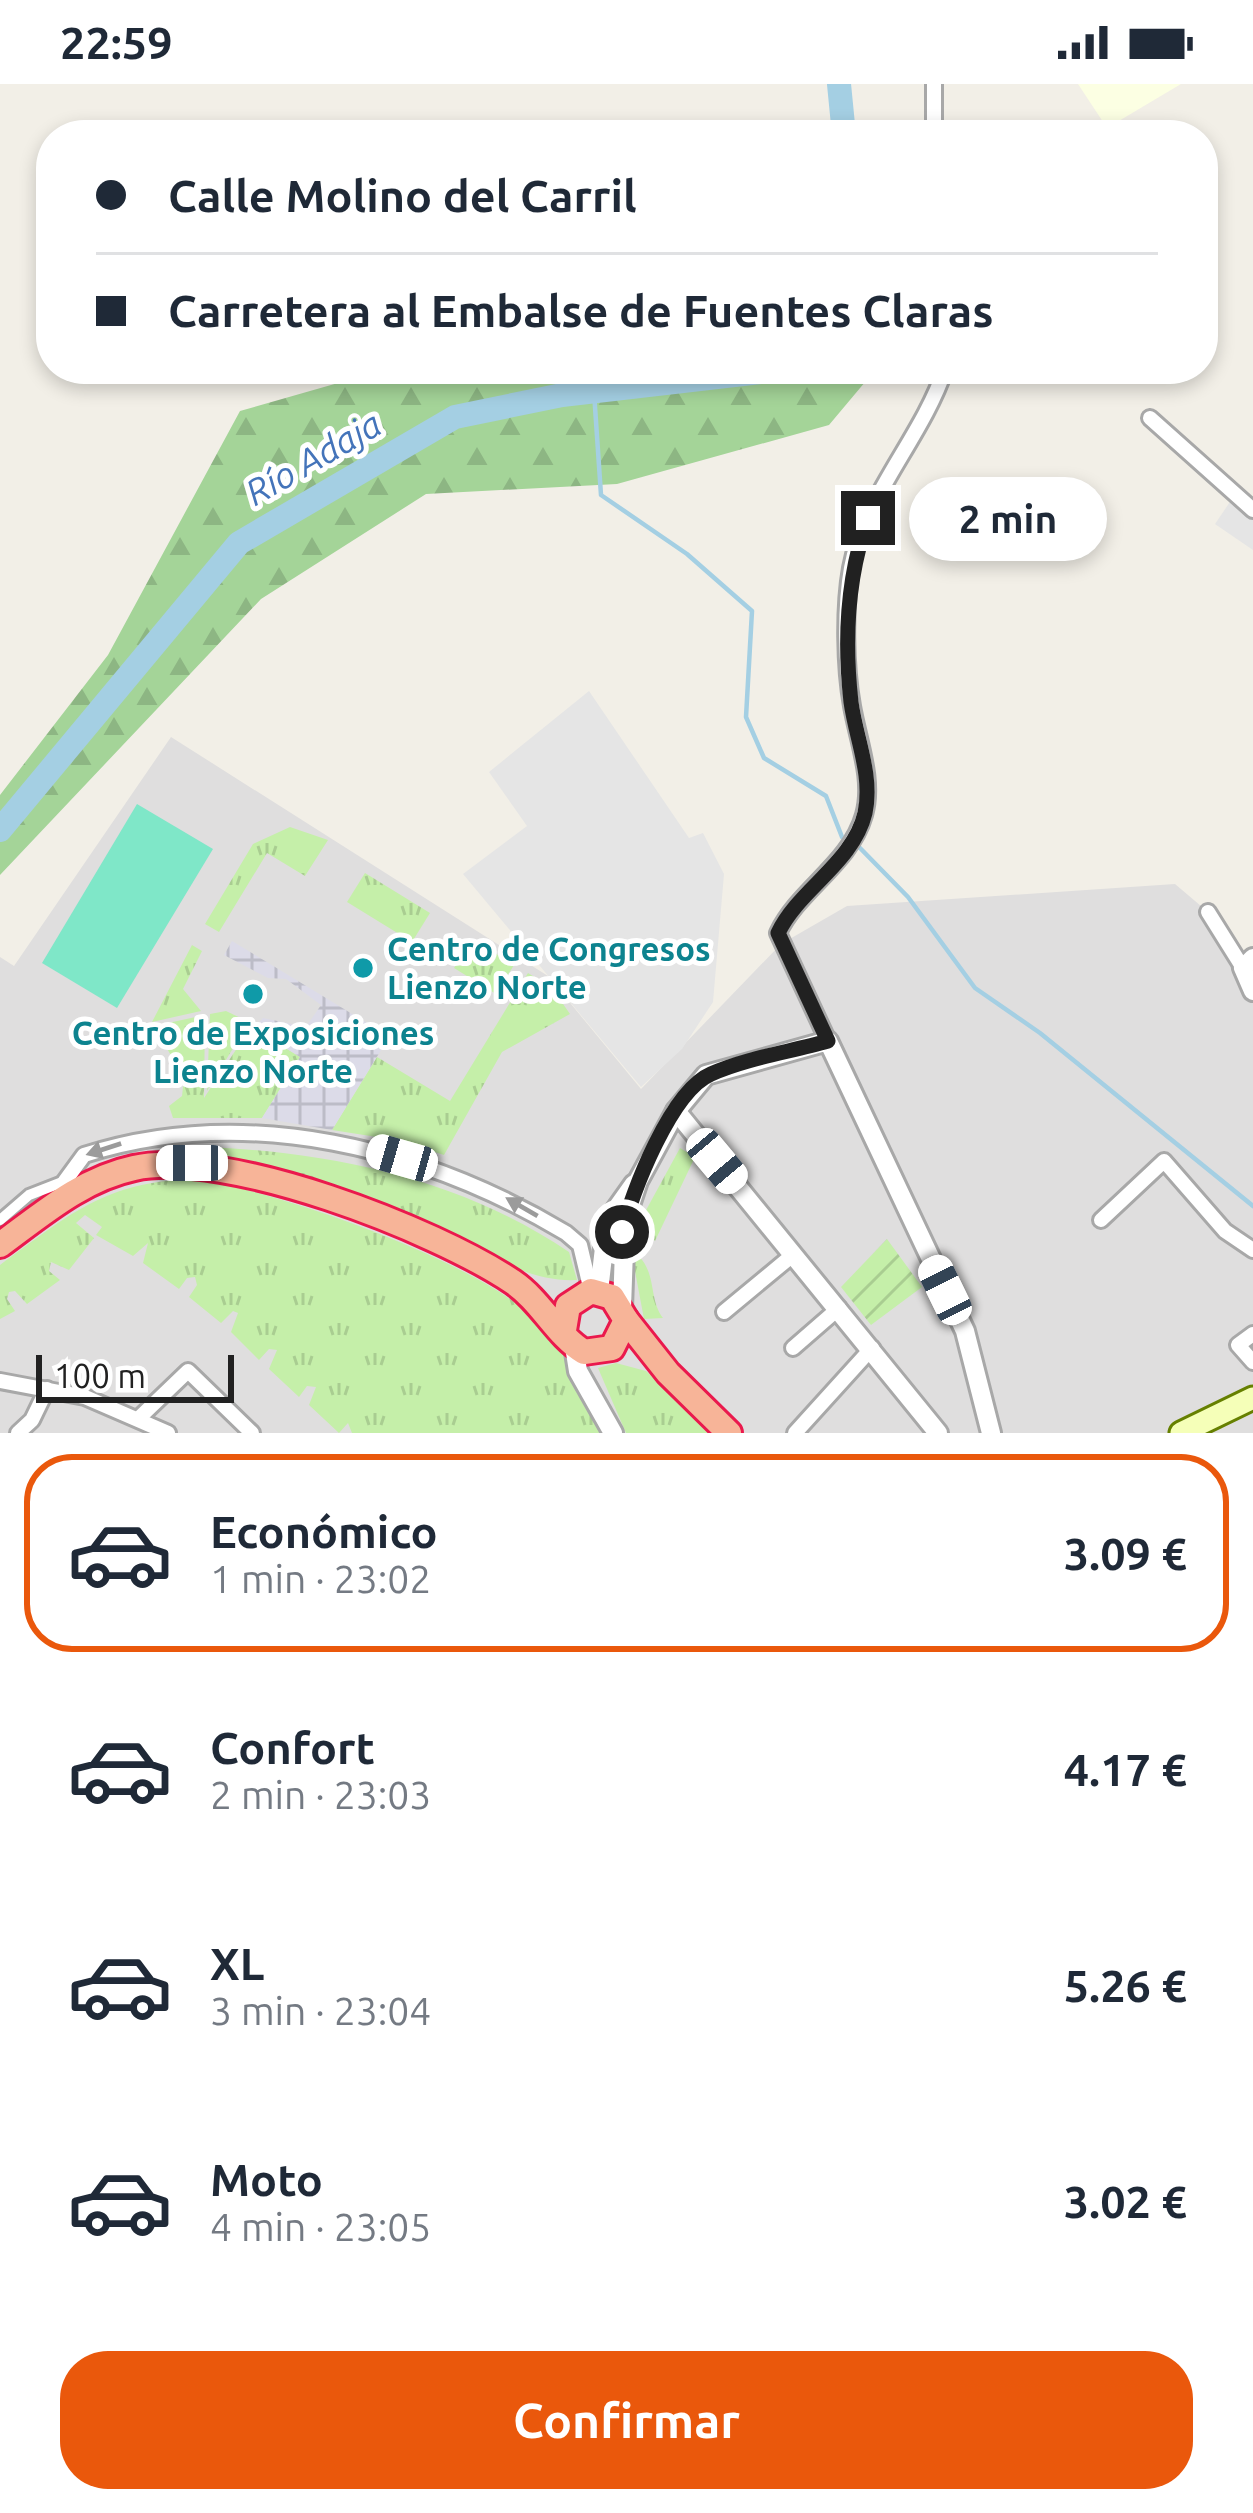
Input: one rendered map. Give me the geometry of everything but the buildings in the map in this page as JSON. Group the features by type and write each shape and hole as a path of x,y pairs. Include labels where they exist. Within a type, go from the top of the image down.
{"highway":[{"path":"0,1245 63,1191 130,1168 163,1163 218,1166 391,1223 512,1281 586,1345 668,1373"},
{"path":"512,1281 589,1293 624,1314 668,1373 729,1433"},
{"path":"586,1345 568,1306 589,1293"},
{"path":"586,1345 624,1314"}],"main road":[{"path":"1181,1433 1253,1398"}],"street":[{"path":"934,84 934,120"},
{"path":"937,384 868,518 851,565 851,704 862,745 865,814 830,869 790,908 778,933 965,1331 991,1433"},
{"path":"1150,418 1253,510"},
{"path":"1208,912 1248,963 1253,991"},
{"path":"624,1314 622,1232 638,1181 676,1111 706,1075 828,1041"},
{"path":"676,1111 938,1433"},
{"path":"0,1220 29,1195 63,1191 84,1156 123,1143 214,1131 378,1151 468,1180 583,1238 607,1222"},
{"path":"1101,1220 1165,1161 1226,1231 1253,1250"},
{"path":"589,1293 607,1222 622,1192 638,1181"},
{"path":"566,1233 580,1245 589,1293"},
{"path":"724,1312 794,1254"},
{"path":"793,1348 839,1308"},
{"path":"1253,1334 1238,1345 1253,1362"},
{"path":"586,1345 578,1371 614,1433"},
{"path":"795,1433 872,1348"},
{"path":"139,1418 188,1371 252,1433"},
{"path":"0,1381 46,1389 139,1418 168,1433"},
{"path":"18,1433 32,1420 46,1389"}],"shaded area":[{"path":"1078,84 1181,84 1120,120 1102,120"},
{"path":"1232,499 1253,515 1253,550 1215,524"},
{"path":"589,691 689,838 703,833 724,874 713,1002 682,1049 641,1087 463,874 527,826 489,772"},
{"path":"171,737 548,976 641,1089 781,944 847,906 1175,884 1208,912 1243,967 1253,958 1253,1433 0,1433 0,957 14,966"},
{"path":"232,941 372,1026 369,1032 386,1042 332,1130 262,1118 300,1057 254,1028 263,1018 306,1027 321,1005 286,979 268,978 224,955"}],"green space":[{"path":"334,384 863,384 829,425 617,484 426,494 261,599 0,875 0,795 108,655 240,411"},
{"path":"137,804 213,849 117,1008 42,963"},
{"path":"290,827 328,840 305,876 267,853 219,932 205,924 253,844"},
{"path":"365,873 430,913 412,942 347,902"},
{"path":"472,939 514,965 496,994 454,968"},
{"path":"192,945 202,951 183,989 201,1011 152,1022"},
{"path":"528,973 552,988 570,1014 502,1052 444,1155 396,1140 332,1130 377,1057 450,1101"},
{"path":"226,1011 249,1022 207,1091 210,1014"},
{"path":"205,1015 204,1098 251,1027 300,1057 262,1118 173,1118 169,1106 182,1096 184,1078 154,1026"},
{"path":"204,1147 347,1163 440,1188 528,1227 569,1252 577,1280 517,1269 422,1222 300,1176 237,1159 173,1150"},
{"path":"680,1148 695,1157 655,1241 639,1223"},
{"path":"195,1179 278,1199 380,1234 430,1255 516,1303 553,1338 602,1433 352,1433 348,1423 339,1433 309,1405 316,1387 307,1386 299,1397 269,1369 277,1350 269,1349 259,1360 231,1332 238,1313 233,1311 221,1323 189,1297 197,1285 195,1277 187,1278 179,1289 143,1263 148,1243 133,1256 96,1235 102,1227 85,1215 76,1223 94,1238 69,1270 51,1262 49,1271 60,1280 27,1304 15,1291 9,1292 7,1299 15,1311 0,1319 0,1265 47,1231 112,1194 136,1186"},
{"path":"887,1239 922,1287 871,1325 841,1287"},
{"path":"631,1250 646,1265 663,1318 644,1319"},
{"path":"616,1363 646,1371 713,1433 626,1433 598,1368"}],"waterway":[{"name":"Río Adaja","path":"839,84 843,120"},
{"name":"Río Adaja","path":"0,830 239,543 455,417 562,395 658,384"},
{"path":"594,392 601,495 687,554 752,611 746,717 764,758 826,796 842,837"},
{"path":"860,848 908,897 975,988 1040,1033 1253,1206"}],"place":[{"name":"Centro de Congresos Lienzo Norte","path":"363,968"},
{"name":"Centro de Exposiciones Lienzo Norte","path":"253,994"}],"route":[{"path":"622,1232 638,1181 676,1111 706,1075 828,1041 778,933 790,908 849,846 865,814 866,775 851,704 849,586 851,565 868,518"}]}
